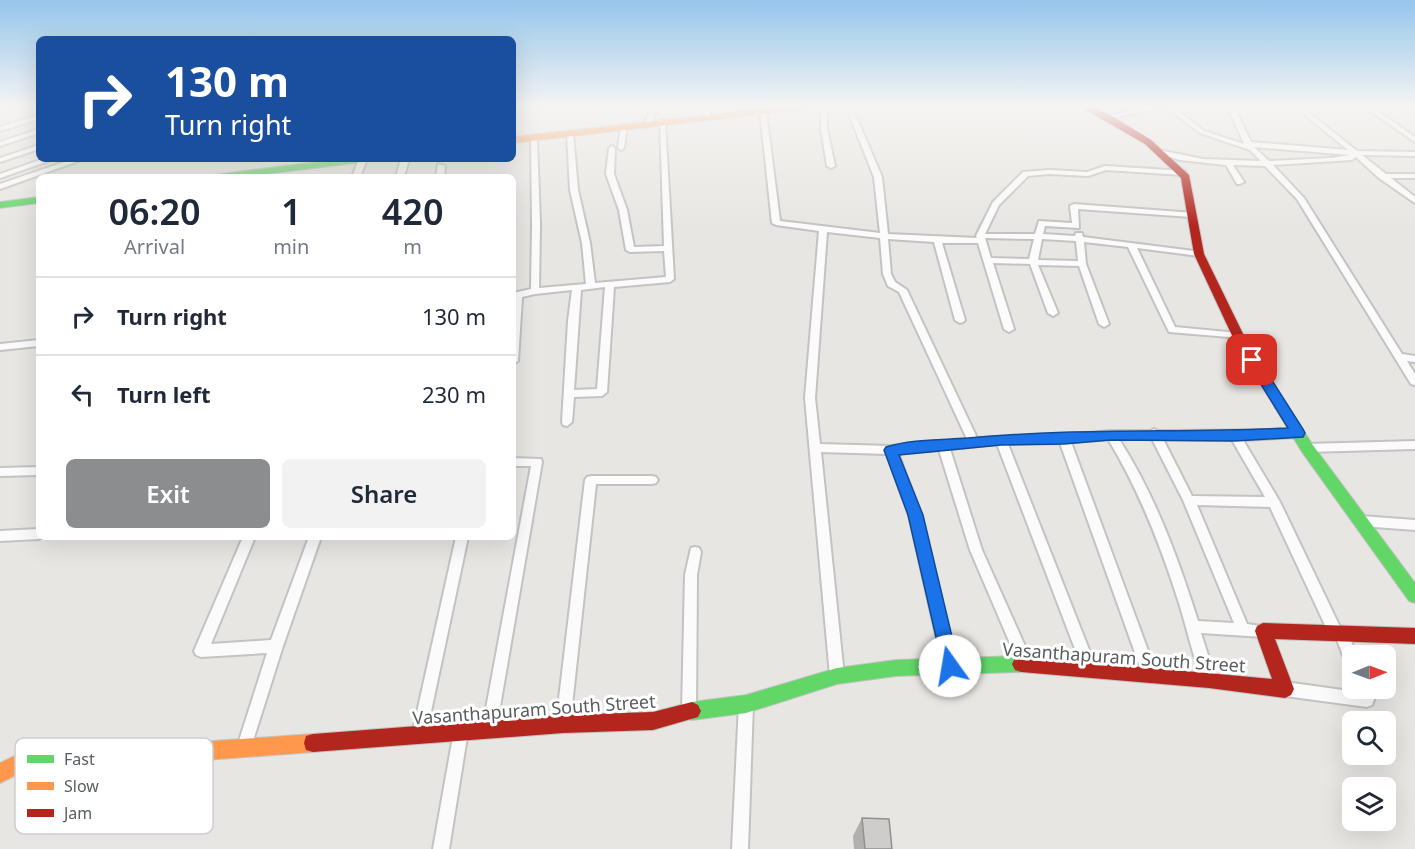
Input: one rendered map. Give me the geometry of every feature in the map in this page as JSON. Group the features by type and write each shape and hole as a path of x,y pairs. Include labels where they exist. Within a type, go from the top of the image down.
{"main road":[{"path":"1154,147 1186,177 1199,254 1238,336 1307,448 1415,596"},
{"path":"277,173 297,163 315,162"},
{"path":"0,205 36,200"},
{"path":"1285,689 1263,631 1415,636"},
{"name":"Vasanthapuram South Street","path":"213,750 563,724 653,721 689,711 746,704 837,676 896,668 1026,663 1285,689"},
{"name":"Vasanthapuram South Street","path":"0,773 15,766"}],"street":[{"path":"534,147 535,291"},
{"path":"571,147 574,190 586,243 591,287"},
{"path":"516,295 535,291 670,279 658,147"},
{"path":"767,147 776,223 937,240 1037,237 1080,239 1199,254"},
{"path":"827,147 831,166"},
{"path":"865,147 878,177 887,274 891,284 903,290 974,442"},
{"path":"1250,147 1300,198 1415,382"},
{"path":"1258,147 1355,153 1415,154"},
{"path":"1347,147 1415,201"},
{"path":"0,160 36,148"},
{"path":"612,148 610,174 623,210 630,250 668,248"},
{"path":"1160,152 1180,159 1228,163 1352,158 1355,153"},
{"path":"0,176 41,162"},
{"path":"37,174 71,162"},
{"path":"1228,163 1240,182"},
{"path":"440,174 441,166"},
{"path":"1009,329 980,239 996,204 1026,174 1049,172 1088,174 1105,168 1182,173"},
{"path":"0,187 36,174"},
{"path":"1382,176 1415,176"},
{"path":"1402,192 1415,193"},
{"path":"1104,324 1082,264 1074,206 1191,214"},
{"path":"1053,313 1033,262 1037,237 1042,223 1076,226"},
{"path":"823,229 810,398 837,676"},
{"path":"937,240 960,320"},
{"path":"1131,245 1172,330 1238,336"},
{"path":"988,260 1082,264"},
{"path":"568,394 602,392 610,285"},
{"path":"567,422 577,288"},
{"path":"0,347 36,343"},
{"path":"1401,357 1415,359"},
{"path":"815,448 891,450 1001,440 1064,439 1111,435 1235,436 1298,433"},
{"path":"1154,434 1189,500 1243,629"},
{"path":"1111,435 1127,457 1150,505 1209,680"},
{"path":"1235,436 1274,502 1344,645"},
{"path":"1064,439 1150,675"},
{"path":"1001,440 1090,670"},
{"path":"943,444 976,550 1026,663"},
{"path":"1307,448 1415,445"},
{"path":"891,450 915,515 950,666"},
{"path":"489,731 537,462 516,462"},
{"path":"0,472 36,471"},
{"path":"563,724 591,480 652,480"},
{"path":"1189,500 1274,502"},
{"path":"1361,521 1415,525"},
{"path":"0,536 36,534"},
{"path":"248,540 201,651 276,646"},
{"path":"244,748 276,646 314,540"},
{"path":"419,735 461,540"},
{"path":"689,711 691,574 695,552"},
{"path":"1193,627 1263,631"},
{"path":"1285,689 1342,697"},
{"path":"740,849 746,704"},
{"path":"441,849 461,731"}],"building":[{"path":"862,818 889,819 892,849 865,849"}],"traffic: fast":[{"path":"244,174 339,162"},
{"path":"0,205 36,200"},
{"path":"1281,406 1307,448 1415,596"},
{"path":"692,711 746,704 837,676 896,668 1021,664"}],"traffic: slow":[{"path":"213,750 313,743"},
{"path":"0,773 15,766"}],"traffic: jam":[{"path":"1153,147 1186,177 1199,254 1241,342 1281,406"},
{"path":"1021,664 1285,689 1263,631 1415,636"},
{"path":"313,743 563,724 653,721 692,711"}],"route":[{"path":"950,666 915,515 891,450 1001,440 1064,439 1111,435 1235,436 1298,433 1252,360"}]}
